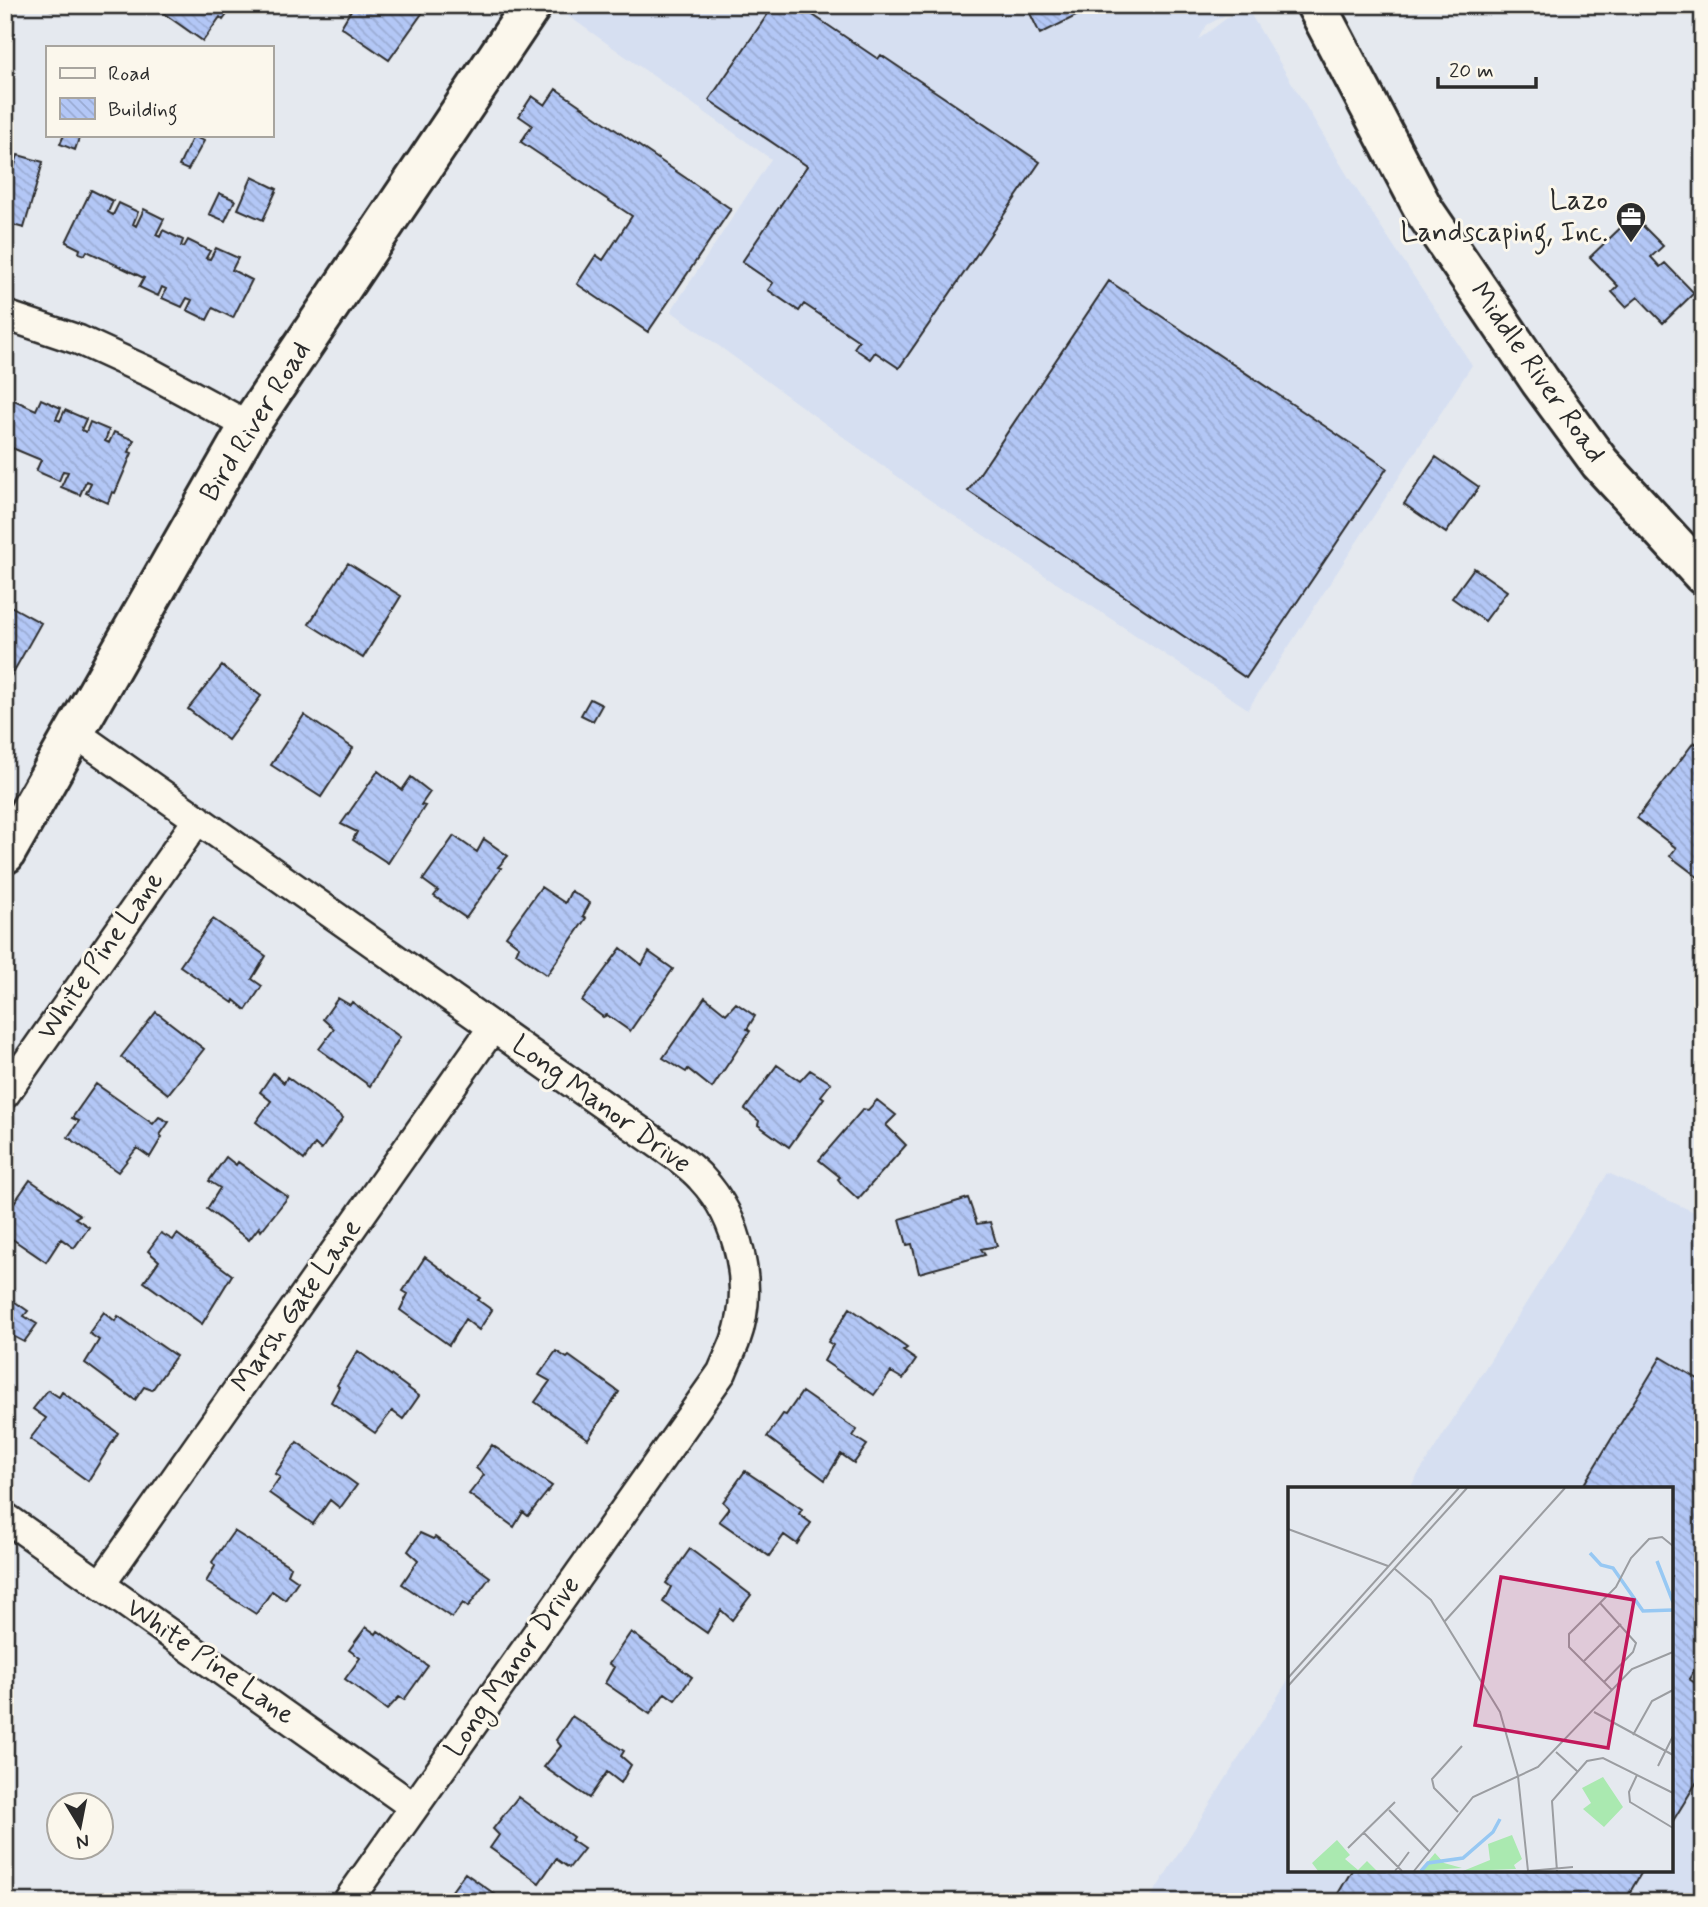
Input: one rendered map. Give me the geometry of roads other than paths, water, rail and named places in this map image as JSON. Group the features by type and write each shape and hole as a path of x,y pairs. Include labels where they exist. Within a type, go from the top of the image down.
{"street":[{"name":"Bird River Road","path":"5,854 249,426 532,5"},
{"name":"Middle River Road","path":"1316,5 1425,212 1540,381 1600,463 1703,575"},
{"path":"5,315 79,340 151,373 249,426"},
{"name":"Long Manor Drive","path":"75,733 681,1159 702,1179 722,1207 736,1238 743,1271 743,1306 736,1340 722,1372 347,1902"},
{"name":"White Pine Lane","path":"5,1094 198,819"},
{"name":"Marsh Gate Lane","path":"101,1584 493,1027"},
{"name":"White Pine Lane","path":"5,1517 414,1807"}],"waterway":[{"path":"5,1898 9,1902"}],"place":[{"name":"Lazo Landscaping, Inc.","path":"1631,244"}]}
